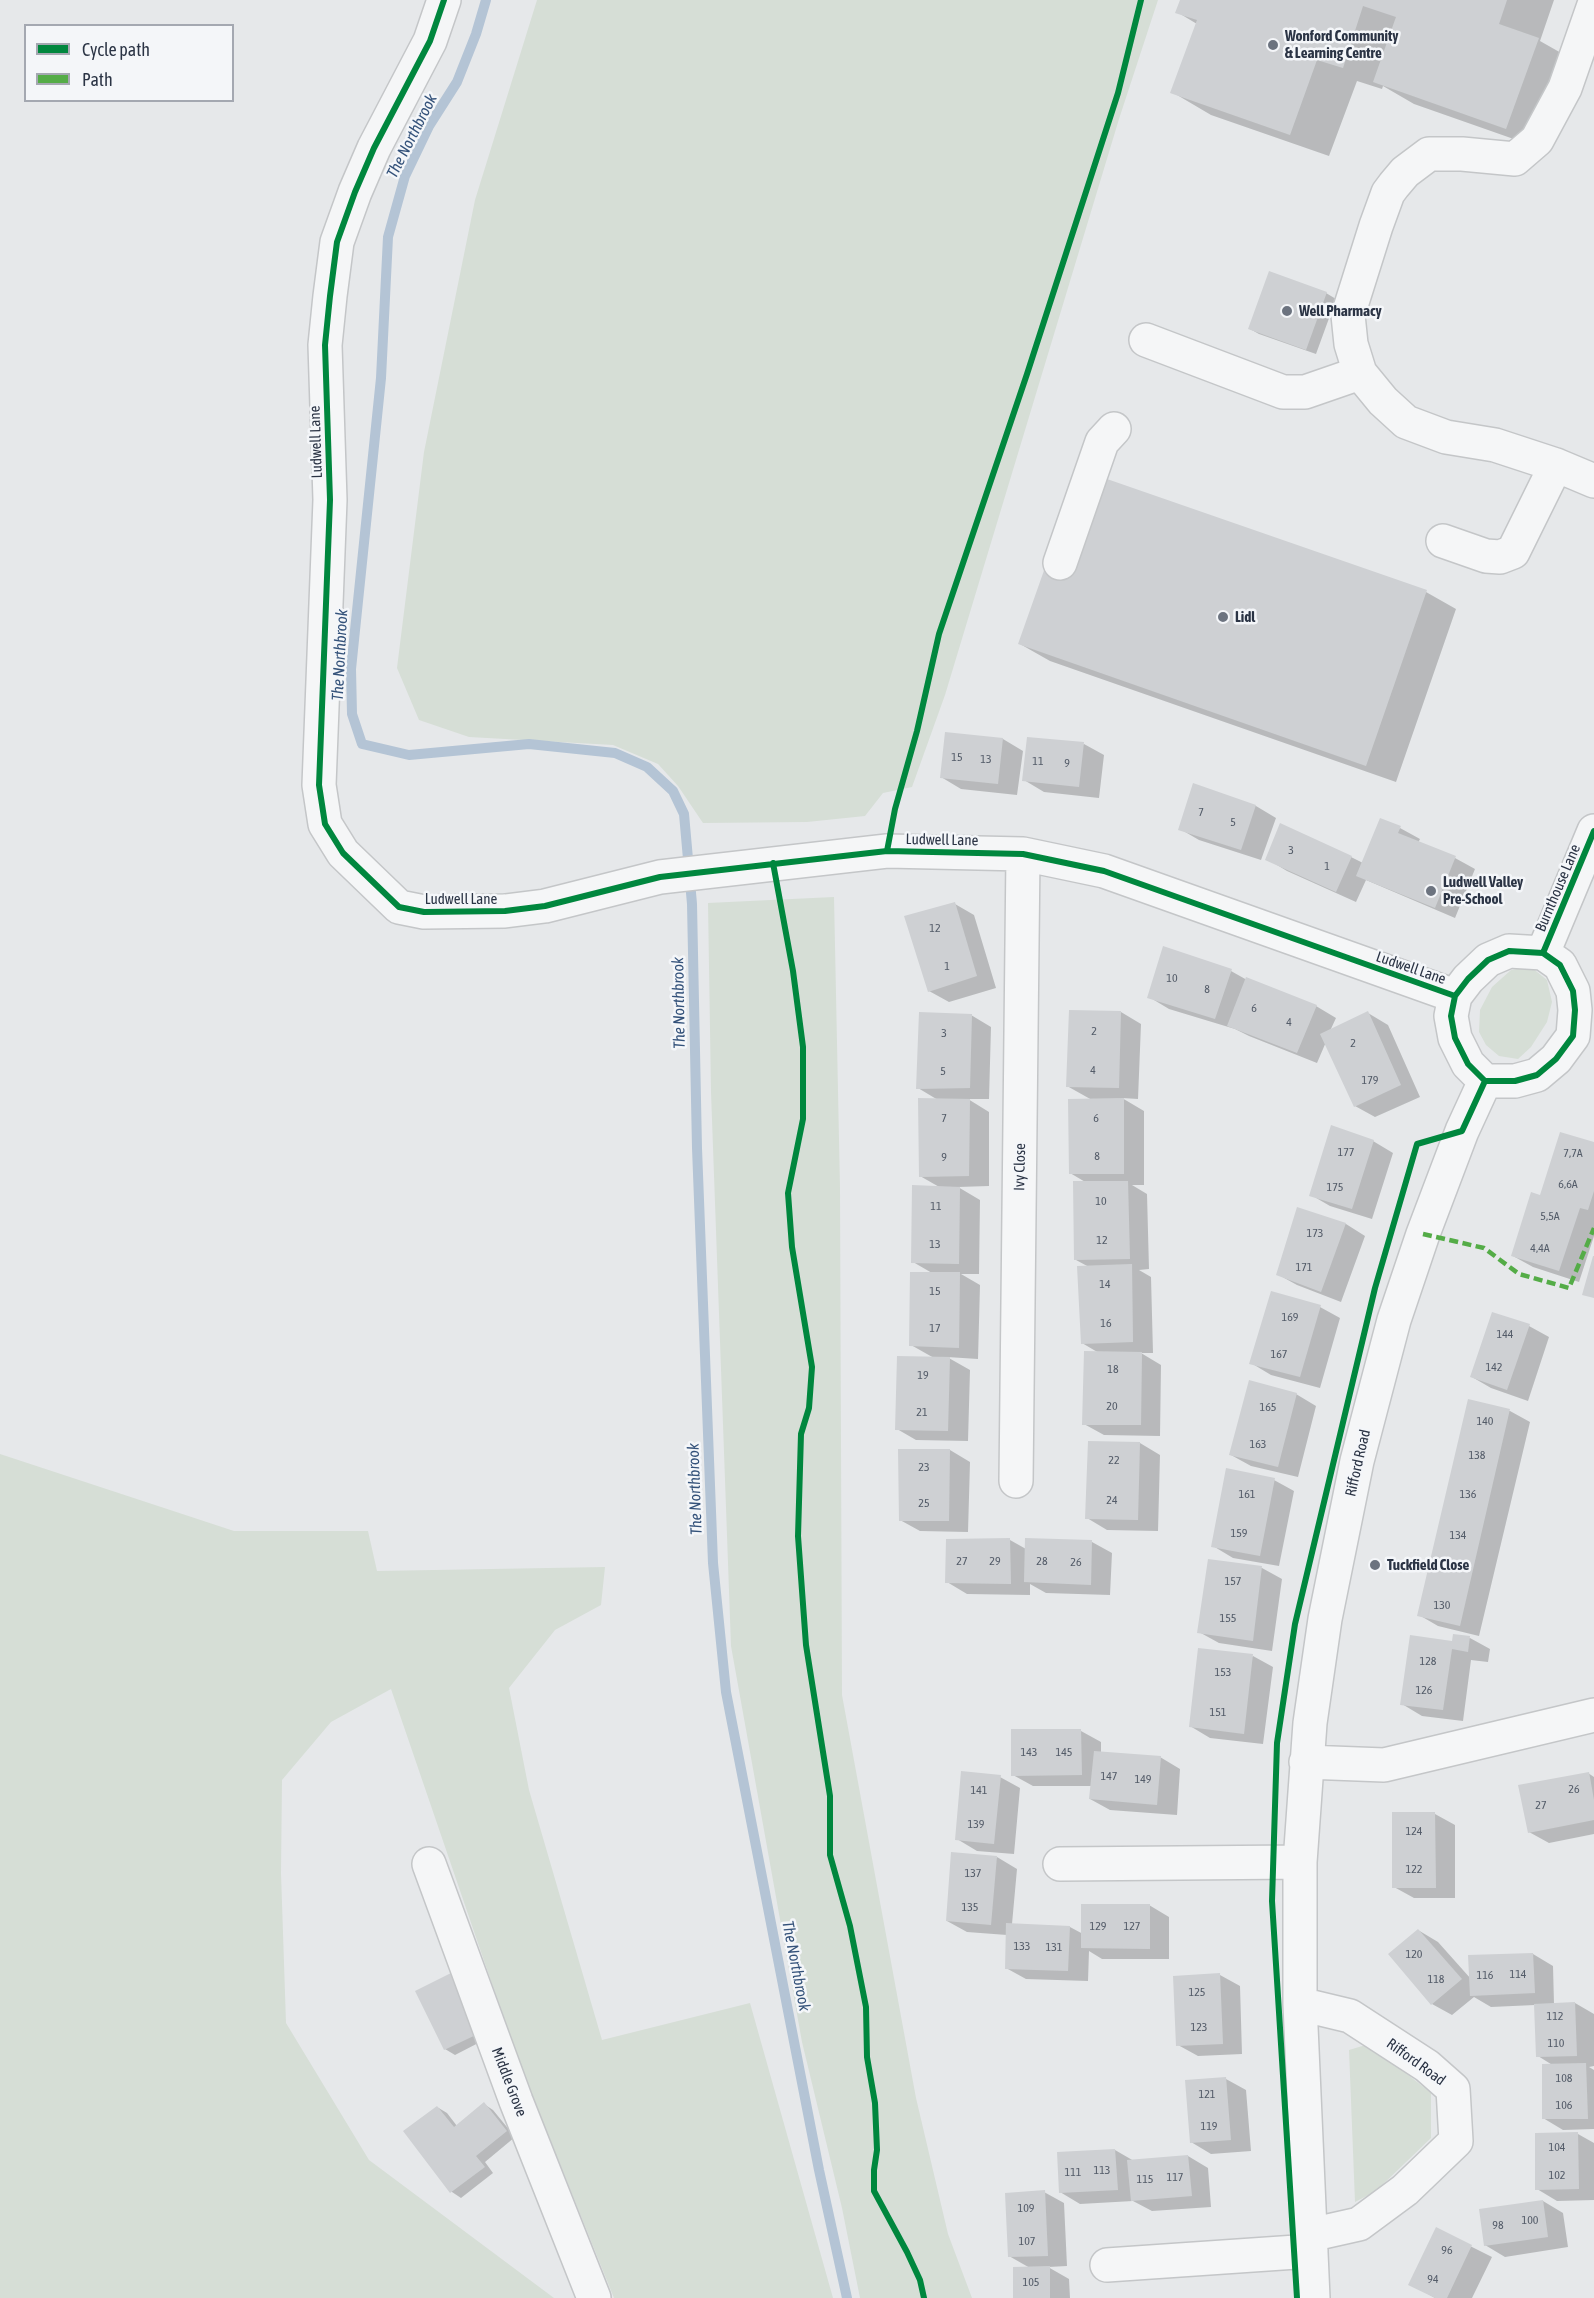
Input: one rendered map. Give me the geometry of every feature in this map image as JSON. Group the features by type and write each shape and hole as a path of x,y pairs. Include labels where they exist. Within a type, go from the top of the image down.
{"street":[{"name":"Ludwell Lane","path":"444,0 430,41 355,192 337,242 331,285 325,345 330,500 319,785 325,824 343,853 399,907 424,912 506,911 545,906 660,877 888,850 1023,854 1104,871 1455,996"},
{"path":"1594,5 1566,88 1537,140 1515,159 1462,154 1430,154 1405,172 1388,193 1348,315 1351,344 1360,373 1383,401 1406,422 1446,436 1495,445 1556,465 1594,481"},
{"path":"1146,340 1283,392 1305,392 1360,373"},
{"path":"1060,563 1102,442 1114,429"},
{"path":"1443,541 1486,556 1500,557 1513,552 1556,465"},
{"name":"Burnthouse Lane","path":"1543,953 1594,831"},
{"name":"Ivy Close","path":"1016,1481 1023,854"},
{"path":"1509,951 1543,953 1560,966 1573,991 1575,1011 1584,1040 1537,1075 1515,1081 1485,1081 1468,1064 1455,1038 1451,1016 1455,996 1468,979 1488,960 1509,951"},
{"name":"Rifford Road","path":"1313,2298 1300,2004 1300,1862 1306,1762 1325,1619 1357,1461 1389,1342 1423,1234 1461,1131 1485,1081"},
{"path":"1306,1762 1384,1765 1594,1715"},
{"path":"1060,1864 1300,1862"},
{"name":"Middle Grove","path":"429,1864 516,2102 594,2298"},
{"name":"Rifford Road","path":"1107,2265 1310,2243 1359,2224 1405,2190 1456,2140 1453,2089 1427,2066 1350,2016 1300,2004"}],"shaded area":[{"path":"537,0 1158,0 1119,119 945,695 912,787 883,793 865,816 807,822 703,823 678,786 658,764 613,745 469,737 419,720 397,668 424,452 475,200"},
{"path":"834,897 840,1188 842,1695 916,2098 948,2234 972,2298 860,2298 842,2208 802,2042 731,1646 711,1092 708,903"},
{"path":"1531,967 1547,980 1552,1002 1547,1022 1531,1047 1518,1059 1499,1056 1486,1045 1479,1032 1480,1010 1492,987 1511,970"},
{"path":"0,1454 234,1531 368,1531 377,1571 605,1567 601,1605 555,1630 509,1688 529,1790 602,2040 750,2003 833,2298 614,2298 518,2060 391,1689 331,1722 282,1780 281,1873 286,2023 369,2160 554,2298 0,2298"},
{"path":"1369,2044 1431,2093 1431,2138 1376,2191 1355,2202 1349,2050"}],"building":[{"path":"1180,0 1507,0 1499,24 1539,38 1506,129 1373,82 1396,17 1363,6 1343,68 1317,60 1290,135 1170,93 1197,20 1175,13"},
{"name":"Well Pharmacy","path":"1269,271 1327,292 1306,350 1248,329"},
{"name":"Lidl","path":"1107,479 1427,590 1366,766 1018,644 1047,562 1075,572"},
{"path":"945,732 1003,738 998,784 940,778"},
{"path":"1027,737 1084,742 1079,787 1022,781"},
{"path":"1193,783 1256,805 1241,850 1178,830"},
{"path":"1380,818 1401,826 1398,833 1456,856 1435,908 1356,876"},
{"path":"1280,823 1352,856 1336,892 1265,860"},
{"path":"955,902 977,976 928,992 904,916"},
{"path":"1163,946 1232,969 1215,1019 1147,998"},
{"path":"1246,977 1317,1005 1297,1053 1227,1026"},
{"path":"1069,1010 1121,1011 1119,1088 1066,1087"},
{"path":"1368,1011 1401,1085 1354,1107 1320,1034"},
{"path":"919,1012 972,1014 970,1088 916,1089"},
{"path":"918,1098 970,1099 969,1176 919,1177"},
{"path":"1124,1098 1124,1174 1069,1174 1068,1099"},
{"path":"1331,1125 1374,1140 1352,1209 1309,1196"},
{"path":"1560,1132 1594,1142 1594,1191 1588,1210 1580,1208 1559,1271 1511,1256 1531,1192 1540,1195"},
{"path":"1073,1181 1128,1181 1130,1259 1074,1260"},
{"path":"912,1185 960,1187 959,1264 911,1263"},
{"path":"1297,1207 1346,1223 1321,1292 1276,1275"},
{"path":"1594,1256 1594,1298 1582,1295"},
{"path":"1132,1264 1133,1342 1081,1344 1077,1266"},
{"path":"910,1272 960,1272 959,1348 909,1346"},
{"path":"1271,1291 1321,1305 1300,1377 1249,1364"},
{"path":"1492,1312 1530,1324 1507,1390 1470,1377"},
{"path":"1084,1351 1142,1352 1141,1425 1082,1425"},
{"path":"897,1356 950,1357 948,1431 895,1430"},
{"path":"1249,1380 1297,1393 1278,1467 1229,1455"},
{"path":"1468,1399 1510,1409 1460,1626 1417,1616"},
{"path":"1088,1441 1140,1442 1138,1520 1085,1519"},
{"path":"898,1449 950,1449 949,1521 899,1521"},
{"path":"1226,1468 1275,1478 1260,1556 1211,1547"},
{"path":"1010,1538 1011,1584 945,1583 946,1539"},
{"path":"1025,1538 1092,1540 1091,1585 1024,1582"},
{"path":"1208,1559 1262,1566 1253,1641 1197,1633"},
{"path":"1453,1634 1470,1636 1468,1652 1452,1649 1443,1710 1400,1705 1410,1635 1452,1641"},
{"path":"1198,1648 1253,1654 1244,1734 1189,1727"},
{"path":"1011,1729 1081,1729 1082,1775 1011,1776"},
{"path":"1094,1751 1161,1756 1157,1805 1089,1799"},
{"path":"961,1771 1001,1775 994,1844 955,1840"},
{"path":"1589,1772 1594,1800 1594,1820 1528,1833 1518,1785"},
{"path":"1392,1812 1435,1812 1436,1888 1392,1888"},
{"path":"951,1852 997,1856 991,1925 946,1921"},
{"path":"1081,1904 1150,1904 1150,1949 1081,1948"},
{"path":"1006,1923 1070,1926 1068,1971 1005,1969"},
{"path":"1418,1929 1462,1979 1431,2005 1388,1954"},
{"path":"1533,1953 1535,1993 1470,1996 1468,1955"},
{"path":"451,1973 480,2033 444,2050 415,1991"},
{"path":"1220,1973 1223,2044 1176,2046 1173,1976"},
{"path":"1575,2002 1577,2056 1536,2057 1534,2004"},
{"path":"1586,2063 1588,2119 1542,2119 1542,2064"},
{"path":"1226,2077 1231,2140 1190,2143 1185,2080"},
{"path":"484,2102 507,2131 476,2156 485,2167 450,2193 403,2131 437,2106 454,2127"},
{"path":"1578,2132 1579,2189 1535,2190 1535,2133"},
{"path":"1115,2149 1118,2190 1059,2193 1057,2152"},
{"path":"1188,2155 1192,2196 1131,2201 1127,2160"},
{"path":"1045,2190 1048,2256 1008,2257 1005,2193"},
{"path":"1543,2200 1548,2237 1484,2246 1479,2209"},
{"path":"1436,2227 1472,2245 1447,2298 1435,2298 1408,2285"},
{"path":"1050,2266 1050,2298 1013,2298 1013,2267"}],"waterway":[{"name":"The Northbrook","path":"486,0 476,34 457,82 429,126 405,176 388,237 381,378 351,669 352,714 362,744 409,755 529,744 615,753 647,767 673,791 684,814 692,904 697,1148 713,1563 726,1692 819,2170 847,2298"}],"marked path":[{"path":"1423,1234 1484,1248 1519,1274 1569,1288 1594,1228"}],"cycle path":[{"path":"444,0 430,41 374,148 355,192 337,242 330,296 325,345 330,500 319,785 325,824 343,853 399,907 424,912 505,911 545,906 660,877 887,851 1023,854 1104,871 1455,996"},
{"path":"887,851 895,809 917,731 939,634 1027,374 1118,93 1141,0"},
{"path":"1543,953 1594,831"},
{"path":"773,863 793,971 803,1047 803,1119 788,1193 792,1247 812,1367 809,1408 801,1434 798,1536 806,1645 830,1796 830,1855 850,1926 866,2007 867,2057 875,2103 877,2150 874,2191 907,2252 920,2280 924,2298"},
{"path":"1509,951 1543,953 1560,965 1573,991 1575,1010 1573,1036 1556,1059 1537,1075 1515,1081 1485,1081 1468,1064 1455,1038 1451,1016 1455,996 1468,979 1488,960 1509,951"},
{"path":"1297,2298 1272,1901 1277,1743 1295,1624 1375,1288 1417,1144 1462,1131 1485,1081"}],"place":[{"name":"Wonford Community & Learning Centre","path":"1273,45"},
{"name":"Well Pharmacy","path":"1287,311"},
{"name":"Lidl","path":"1223,617"},
{"name":"Ludwell Valley Pre-School","path":"1431,891"},
{"name":"Tuckfield Close","path":"1375,1565"}]}
